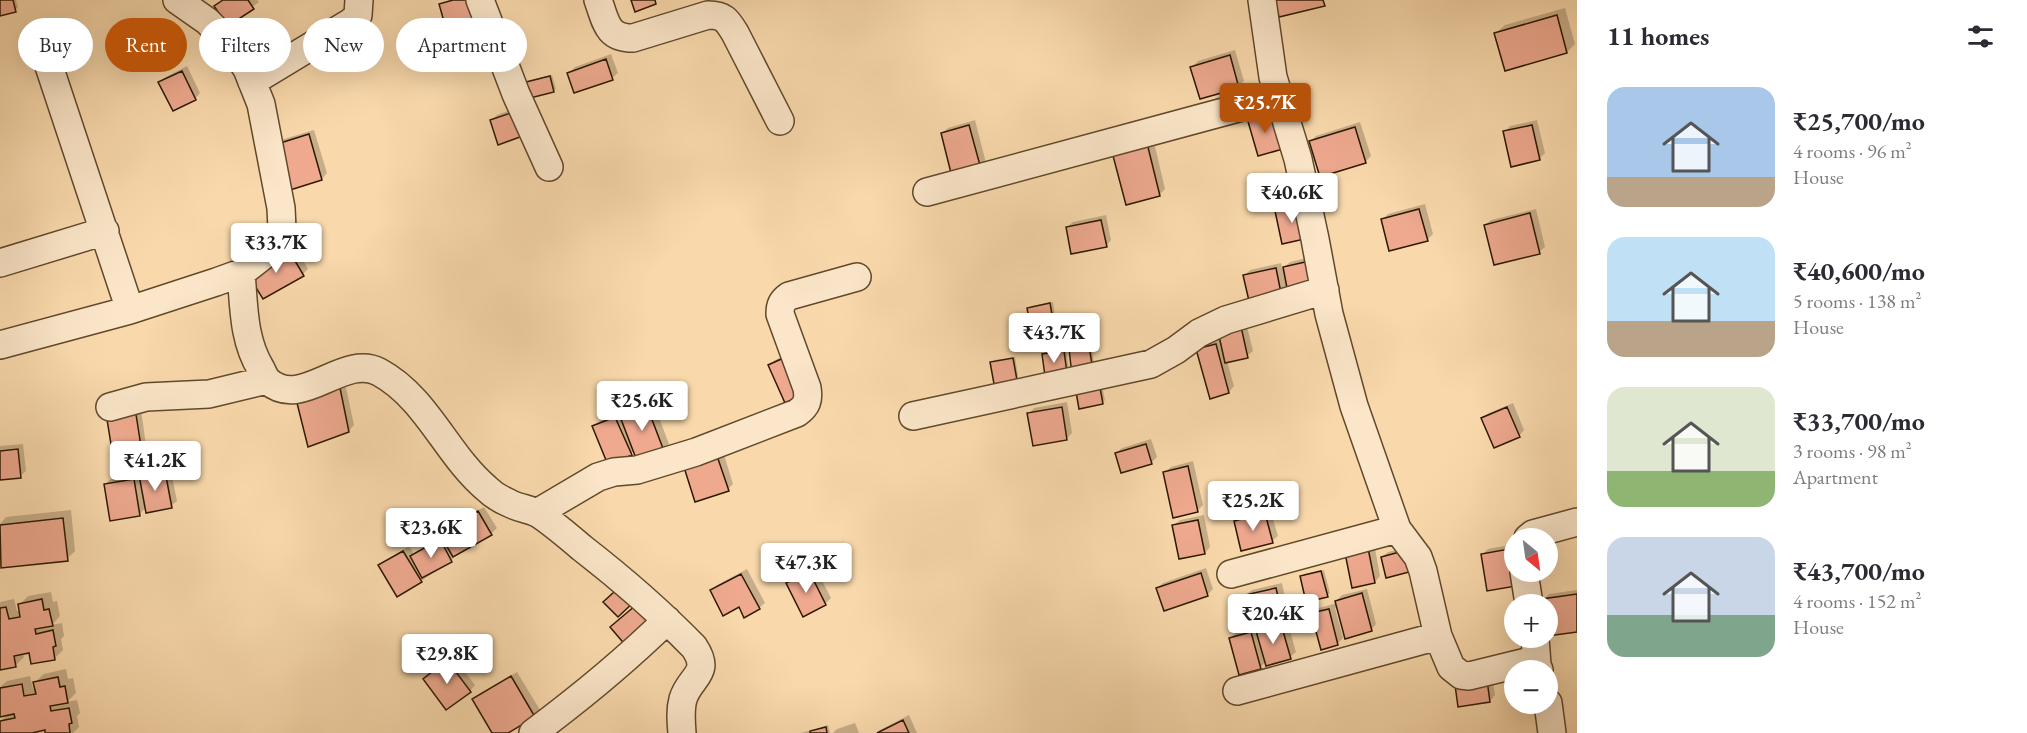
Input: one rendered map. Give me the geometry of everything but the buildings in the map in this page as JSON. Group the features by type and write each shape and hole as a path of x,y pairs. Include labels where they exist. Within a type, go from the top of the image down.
{"street":[{"path":"0,345 130,310 241,273 273,249 282,229 281,208 261,104 247,69 231,45 207,21 177,0"},
{"path":"252,82 351,22 358,15 359,0"},
{"path":"480,0 516,94 549,167"},
{"path":"598,0 607,25 621,38 633,38 708,15 719,15 727,21 735,33 780,121"},
{"path":"1262,0 1273,77 1303,181 1329,314 1354,406 1397,529 1418,557 1437,636 1451,667 1461,675 1469,676 1504,667"},
{"path":"51,72 130,310"},
{"path":"927,192 1279,98"},
{"path":"0,263 105,231"},
{"path":"241,273 246,333 253,356 267,381 285,390 305,388 341,373 358,369 376,370 398,383 486,489 509,503 537,513 635,590 694,647 702,664 699,674 684,697 680,714 682,733"},
{"path":"537,513 598,477 614,472 638,470 696,452 797,413 805,407 809,399 780,314 780,306 783,300 789,297 857,278"},
{"path":"913,416 1150,364 1176,350 1199,333 1226,320 1325,290"},
{"path":"110,407 146,397 210,394 267,381"},
{"path":"1555,528 1577,522"},
{"path":"1231,574 1397,529"},
{"path":"533,733 574,703 634,652 667,620"},
{"path":"1237,691 1437,636"},
{"path":"1550,714 1552,733"}]}
